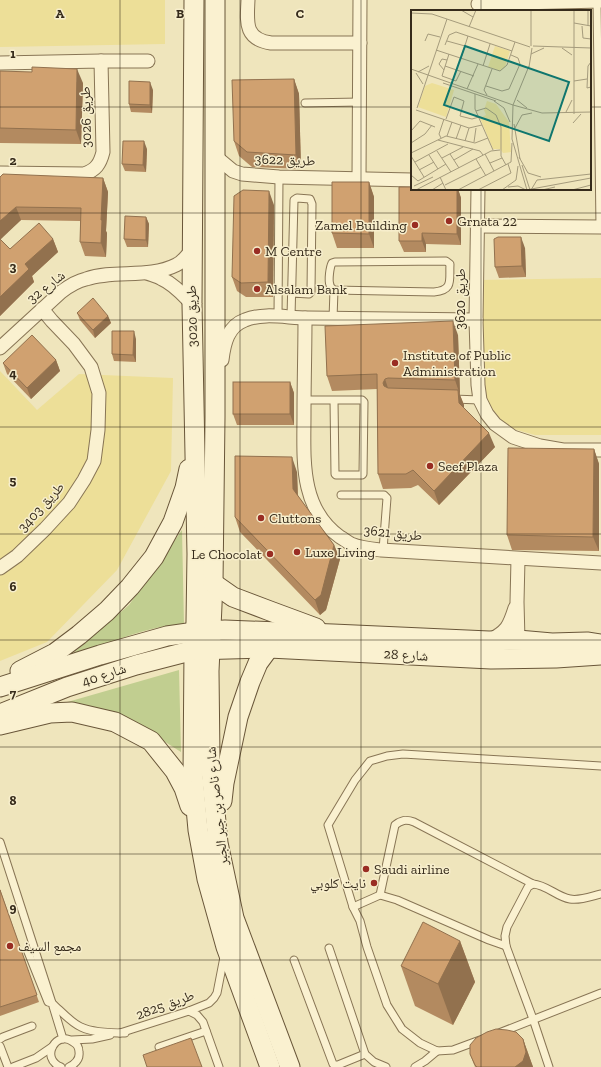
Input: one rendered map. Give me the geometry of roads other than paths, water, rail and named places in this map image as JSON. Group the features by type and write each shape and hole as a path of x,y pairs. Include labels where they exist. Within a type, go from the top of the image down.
{"street":[{"name":"طريق 3020","path":"194,0 192,304 197,554 203,641"},
{"name":"طريق 3020","path":"203,641 213,583 215,417 215,0"},
{"path":"248,0 249,28 254,36 262,41 271,43 360,43"},
{"path":"360,0 360,178"},
{"path":"478,5 598,1"},
{"path":"0,62 148,61"},
{"name":"طريق 3026","path":"0,173 84,174 96,168 101,162 103,152 101,62"},
{"name":"طريق 3622","path":"215,156 233,171 250,175 411,180"},
{"name":"طريق 3620","path":"478,190 476,320 478,385 480,400 487,414 495,424 513,436 540,446 563,450 601,450"},
{"path":"477,226 601,227"},
{"path":"147,273 177,265 192,250"},
{"path":"147,273 168,282 192,304"},
{"name":"شارع 32","path":"0,348 61,292 72,284 86,278 102,275 147,273"},
{"name":"طريق 3403","path":"0,568 17,556 69,503 94,461 98,430 99,393 90,367 74,344 42,309"},
{"path":"215,417 225,341 232,329 244,320 258,316 333,319 476,320"},
{"name":"طريق 3621","path":"305,318 304,460 307,484 313,504 323,521 335,533 350,544 383,550 601,563"},
{"path":"0,681 55,653 107,611 130,587 154,557 173,522 185,488 194,442"},
{"path":"518,559 518,640"},
{"path":"213,583 239,599 333,634"},
{"path":"517,602 510,623 498,636 490,650 505,651 518,640 552,643 587,642 601,644"},
{"name":"شارع 28","path":"203,641 225,630 333,634 556,658 601,655"},
{"name":"شارع 40","path":"0,687 100,655 166,636 203,641"},
{"name":"شارع 28","path":"203,641 269,648 490,650"},
{"name":"شارع 40","path":"0,714 74,685 203,641"},
{"name":"شارع ناصر بن جبر الجبر","path":"203,641 194,775 198,830 207,879 226,947 270,1067"},
{"name":"شارع ناصر بن جبر الجبر","path":"203,641 209,670 210,759 218,842 234,918 290,1067"},
{"path":"218,842 224,783 238,717 258,663 269,648"},
{"path":"556,658 601,663"},
{"path":"0,725 50,713 72,712 116,722 151,742 175,771 184,788 198,830"}],"lane":[{"path":"598,1 601,227"},
{"path":"305,103 360,102"},
{"path":"279,177 284,317"},
{"path":"284,317 292,293 294,200 297,198 310,199 312,204 311,292 309,294 292,293"},
{"path":"333,319 334,290 330,287 329,283 330,265 332,263 446,261 450,264 449,285 445,290 439,292 334,290"},
{"path":"449,399 480,400"},
{"path":"304,400 334,400 362,400 364,402 364,466 362,475 336,476 335,474 334,400"},
{"path":"341,495 386,496 383,550"},
{"path":"601,766 403,754 387,756 370,761 355,780 328,825 353,907 360,921 367,947 387,1005 402,1028 420,1042 437,1051 453,1050 601,993"},
{"path":"380,895 394,825 404,820 410,820 533,884 539,884 570,899 577,900 601,894"},
{"path":"0,842 63,1039 55,1043 52,1047 36,1058 13,1067"},
{"path":"533,884 528,887 507,927 505,936 506,946 549,1067"},
{"path":"353,907 380,895 396,900 506,946"},
{"name":"طريق 2825","path":"63,1039 92,1039 125,1032 209,1003 217,993 226,947"},
{"path":"329,948 365,1054 374,1062 386,1067"},
{"path":"28,952 48,1002 52,1003 80,1027 106,1032 125,1032"},
{"path":"294,960 333,1064 338,1065 365,1054"},
{"path":"189,1011 200,1018 219,1067"},
{"path":"0,1039 32,1026"},
{"path":"159,1047 206,1031"},
{"path":"70,1067 78,1064 79,1054 79,1050 72,1040"},
{"path":"0,1046 8,1067"},
{"path":"52,1047 51,1056 53,1061 61,1067"},
{"path":"415,1067 437,1051"}],"place":[{"name":"Grnata 22","path":"449,221"},
{"name":"Zamel Building","path":"415,225"},
{"name":"M Centre","path":"257,251"},
{"name":"Alsalam Bank","path":"257,289"},
{"name":"Institute of Public Administration","path":"395,363"},
{"name":"Seef Plaza","path":"430,466"},
{"name":"Cluttons","path":"261,518"},
{"name":"Luxe Living","path":"297,552"},
{"name":"Le Chocolat","path":"270,554"},
{"name":"Saudi airline","path":"366,869"},
{"name":"نايت كلوبي","path":"374,883"},
{"name":"مجمع السيف","path":"10,946"}]}
